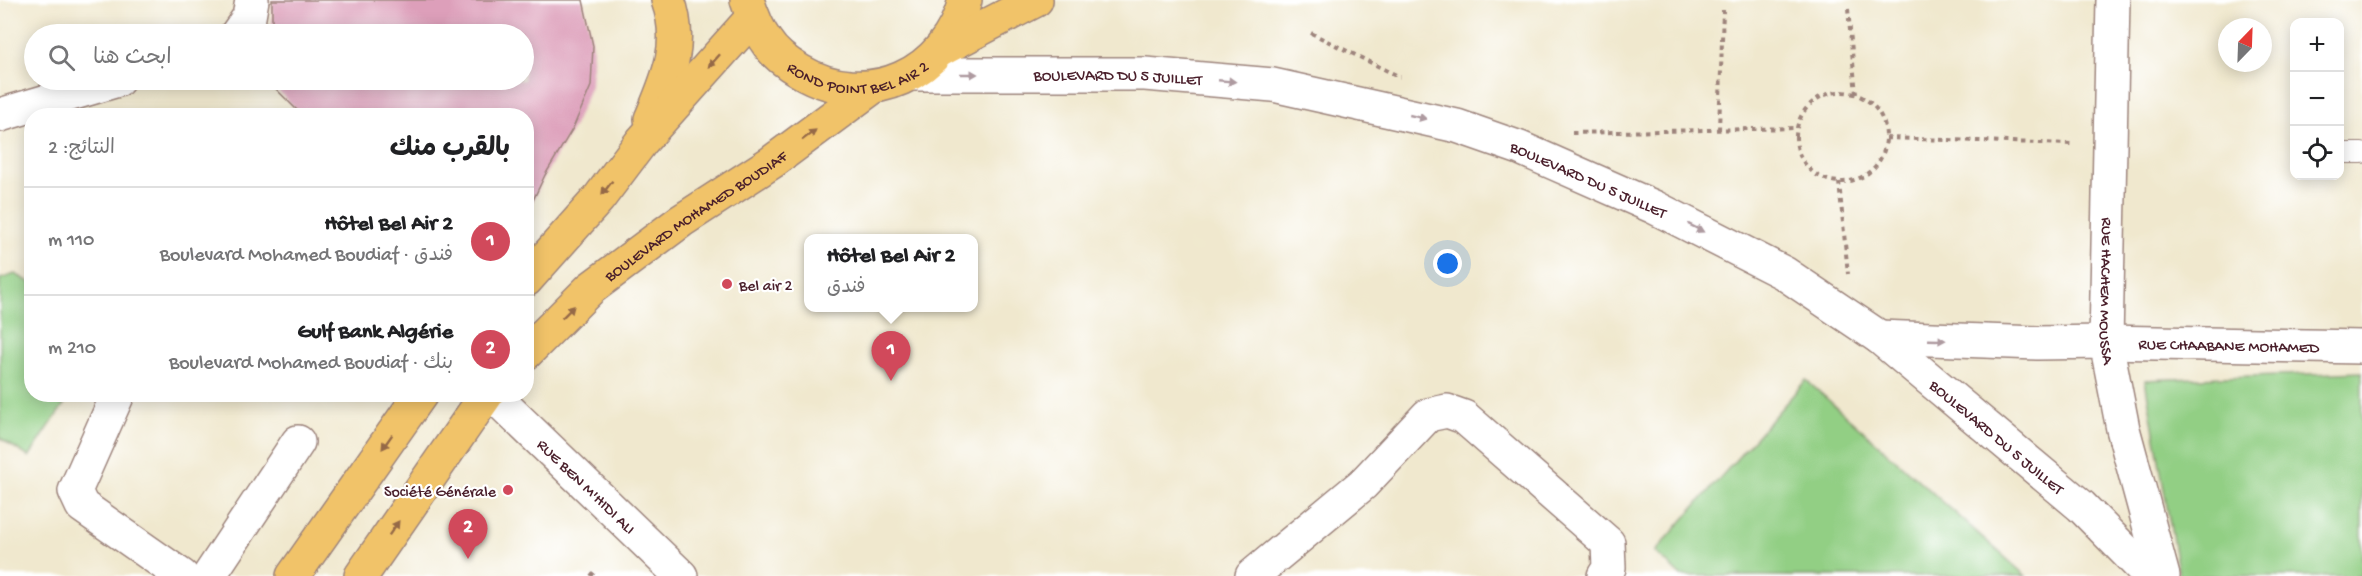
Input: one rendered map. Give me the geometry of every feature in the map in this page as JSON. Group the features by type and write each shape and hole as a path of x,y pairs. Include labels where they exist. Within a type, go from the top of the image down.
{"main road":[{"path":"642,141 673,60 676,36 668,0"},
{"name":"ROND POINT BEL AIR 2","path":"750,9 767,43 788,64 814,79 843,87 873,87 911,74 942,49 960,20 965,0"},
{"path":"942,49 1036,0"},
{"path":"534,270 599,198 642,141 750,9"},
{"name":"BOULEVARD MOHAMED BOUDIAF","path":"534,345 591,288 681,221 772,162 873,87"},
{"path":"293,576 415,402"},
{"path":"361,576 481,402"}],"street":[{"path":"244,24 249,17 252,0"},
{"name":"RUE HACHEM MOUSSA","path":"2113,0 2106,342 2123,429 2163,576"},
{"name":"BOULEVARD DU 5 JUILLET","path":"911,74 1145,75 1273,85 1457,126 1520,147 1654,207 1784,273 1878,337 2081,506 2150,576"},
{"path":"0,115 84,90"},
{"name":"RUE CHAABANE MOHAMED","path":"1878,337 2037,343 2106,342 2362,347"},
{"path":"114,402 75,491 82,506 182,576"},
{"name":"RUE BEN M'HIDI ALI","path":"500,402 681,576"},
{"path":"1261,574 1363,484 1428,415 1447,411 1464,417 1608,543 1610,573"},
{"path":"209,576 298,442"}],"path":[{"path":"1848,9 1856,94"},
{"path":"1719,130 1723,10"},
{"path":"1841,91 1856,94 1869,101 1878,111 1884,124 1886,138 1884,152 1867,174 1855,180 1839,182 1824,179 1810,171 1801,158 1796,144 1796,128 1802,113 1812,102 1825,94 1841,91"},
{"path":"1563,133 1796,128"},
{"path":"1886,138 2071,144"},
{"path":"1839,182 1848,275"},
{"path":"591,576 595,571"}],"green space":[{"path":"15,274 24,279 24,402 65,402 29,457 0,438 0,279"},
{"path":"2362,372 2362,576 2179,576 2145,380"},
{"path":"1806,380 2026,576 1681,576 1655,552"}],"building":[{"path":"272,0 583,0 593,46 591,86 573,128 534,198 534,108 295,108 277,90 534,90 534,24 272,24"}],"place":[{"name":"Bel air 2","path":"727,284"},
{"name":"Hôtel Bel Air 2","path":"891,381"},
{"name":"Société Générale","path":"508,490"},
{"name":"Gulf Bank Algérie","path":"468,559"}]}
